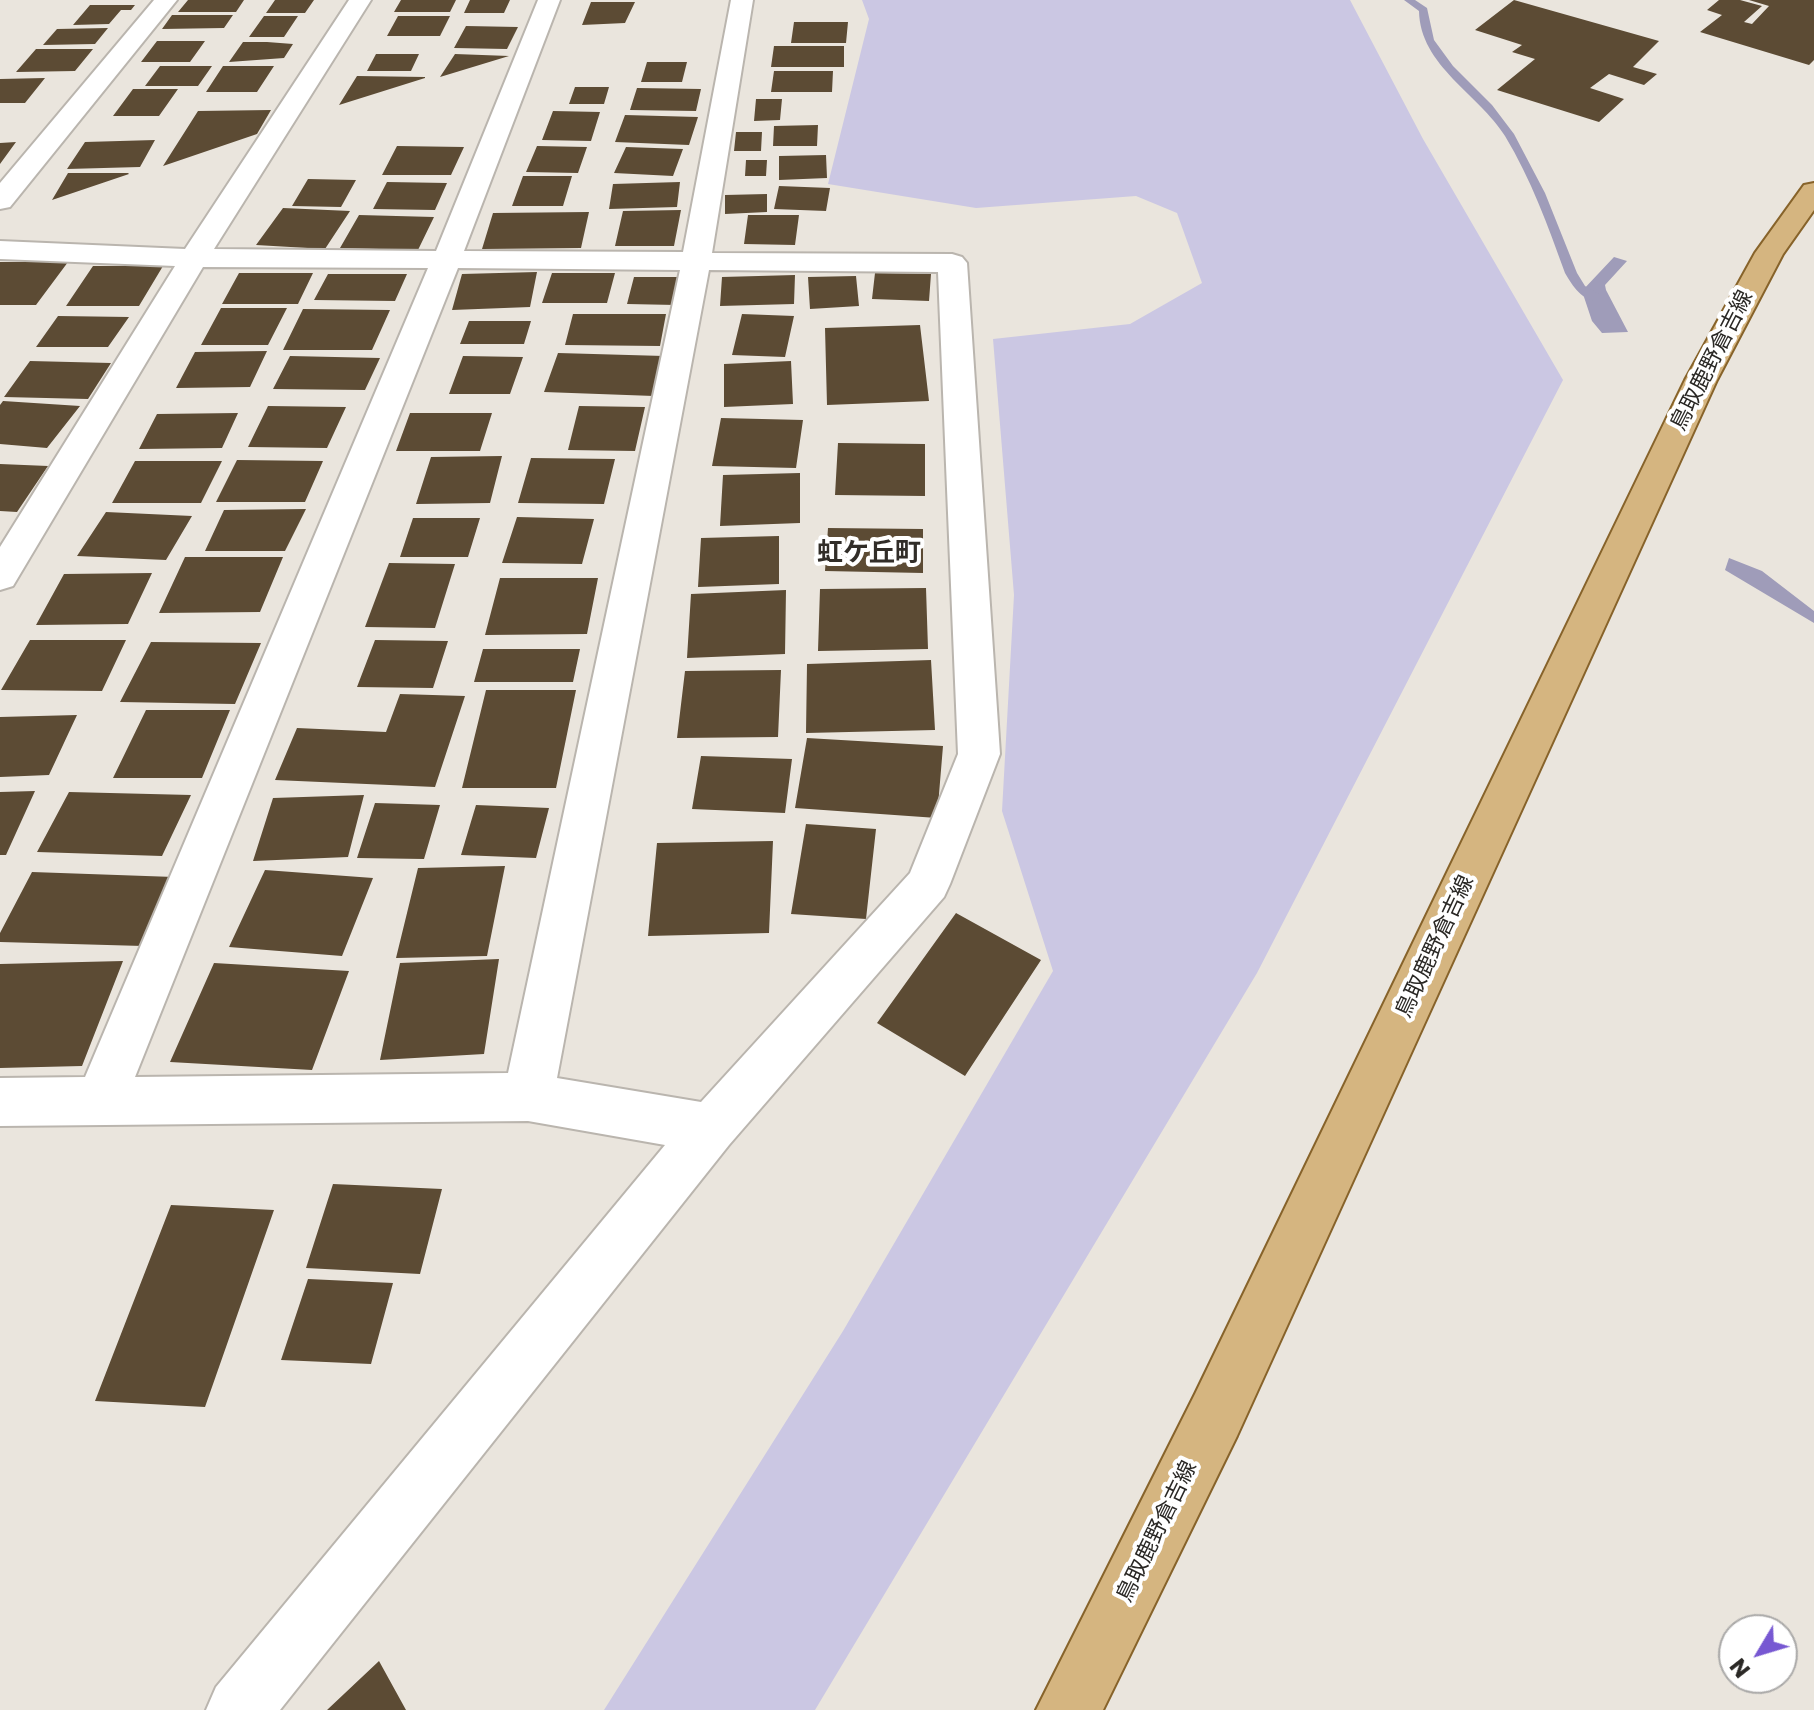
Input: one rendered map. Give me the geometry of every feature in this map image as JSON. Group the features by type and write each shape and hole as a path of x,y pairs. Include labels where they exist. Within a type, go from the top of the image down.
{"main road":[{"name":"鳥取鹿野倉吉線","path":"1069,1710 1216,1415 1701,380 1769,253 1814,191"}],"street":[{"path":"0,201 166,0"},
{"path":"0,577 194,258 360,0"},
{"path":"100,1101 446,261 549,0"},
{"path":"528,1097 696,261 742,0"},
{"path":"0,250 194,258 952,263 979,754 928,884 711,1128 239,1710"},
{"path":"0,1102 528,1097 711,1128"}],"shaded area":[{"path":"862,0 1350,0 1423,139 1563,380 1257,973 815,1710 604,1710 843,1331 1053,971 1002,811 1014,595 993,339 1130,324 1202,283 1177,213 1136,196 976,208 828,184 869,19"},
{"path":"1614,257 1627,261 1605,285 1628,332 1602,333 1592,321 1582,291"},
{"path":"1729,558 1762,571 1814,611 1814,623 1725,570"}],"building":[{"path":"188,0 244,0 236,12 178,12"},
{"path":"275,0 314,0 305,13 266,13"},
{"path":"401,0 456,0 450,12 394,12"},
{"path":"470,0 510,0 504,13 464,13"},
{"path":"1514,0 1659,41 1633,67 1657,74 1644,85 1609,74 1590,88 1624,99 1599,122 1497,90 1535,59 1512,52 1522,45 1475,30"},
{"path":"1719,0 1740,0 1762,6 1744,22 1752,24 1769,6 1749,0 1814,0 1814,60 1809,65 1700,32 1722,15 1707,10"},
{"path":"591,2 635,2 625,23 582,25"},
{"path":"90,5 135,5 131,10 121,10 109,24 73,25"},
{"path":"172,15 233,15 224,28 162,29"},
{"path":"264,16 298,16 284,37 249,37"},
{"path":"398,16 450,16 440,36 387,36"},
{"path":"794,22 848,22 846,43 791,43"},
{"path":"466,26 518,27 507,49 454,48"},
{"path":"108,28 95,44 43,45 57,29"},
{"path":"157,41 205,41 190,62 141,62"},
{"path":"243,42 293,44 284,58 229,62"},
{"path":"774,46 844,46 844,67 771,67"},
{"path":"36,49 93,49 75,71 16,72"},
{"path":"376,54 419,54 411,71 367,71"},
{"path":"455,54 509,56 440,77"},
{"path":"647,62 687,62 682,82 641,82"},
{"path":"160,66 212,66 198,86 145,86"},
{"path":"223,66 274,66 257,92 206,92"},
{"path":"774,71 833,71 832,92 771,92"},
{"path":"357,76 425,77 425,78 339,105"},
{"path":"45,78 25,103 0,103 0,79"},
{"path":"575,87 609,87 604,104 569,104"},
{"path":"637,88 701,89 696,111 630,110"},
{"path":"133,89 178,89 159,116 113,116"},
{"path":"756,99 782,99 780,120 754,121"},
{"path":"271,110 257,134 163,166 198,111"},
{"path":"553,111 600,112 591,141 542,140"},
{"path":"625,115 698,117 689,145 615,142"},
{"path":"818,125 817,146 773,146 774,126"},
{"path":"736,132 762,132 761,151 734,151"},
{"path":"155,140 140,167 67,169 85,142"},
{"path":"16,142 0,164 0,143"},
{"path":"397,146 464,147 451,175 382,175"},
{"path":"537,146 587,147 578,173 526,172"},
{"path":"626,147 683,149 673,176 614,173"},
{"path":"826,155 827,178 779,180 779,156"},
{"path":"746,160 767,160 766,176 745,176"},
{"path":"68,173 128,173 129,174 52,200"},
{"path":"523,176 572,176 563,206 512,206"},
{"path":"308,179 356,180 341,207 292,206"},
{"path":"387,182 447,183 435,210 373,209"},
{"path":"680,182 677,207 609,209 613,184"},
{"path":"779,186 830,188 826,211 774,209"},
{"path":"767,194 767,212 725,214 725,195"},
{"path":"283,208 350,211 325,249 256,245"},
{"path":"681,210 674,246 615,246 623,211"},
{"path":"589,212 581,248 482,249 493,213"},
{"path":"359,215 434,217 418,250 340,248"},
{"path":"748,215 799,215 795,245 744,244"},
{"path":"0,262 68,262 36,305 0,305"},
{"path":"93,266 163,266 139,306 66,306"},
{"path":"537,272 530,307 452,310 462,274"},
{"path":"239,273 313,273 298,304 222,304"},
{"path":"552,273 615,273 607,303 542,303"},
{"path":"875,273 931,274 929,301 872,299"},
{"path":"328,274 407,274 395,301 314,300"},
{"path":"795,275 794,304 720,306 722,277"},
{"path":"856,276 859,306 810,309 808,277"},
{"path":"634,277 683,277 676,305 627,304"},
{"path":"221,308 287,308 268,345 201,345"},
{"path":"303,309 390,310 372,350 283,350"},
{"path":"573,314 666,314 660,346 565,345"},
{"path":"742,314 794,316 785,357 732,355"},
{"path":"58,316 129,317 108,347 36,347"},
{"path":"469,321 531,321 524,344 460,344"},
{"path":"920,325 929,401 827,405 825,328"},
{"path":"267,351 250,387 176,388 195,352"},
{"path":"558,353 664,356 654,396 544,392"},
{"path":"290,356 380,358 365,390 273,389"},
{"path":"463,356 523,357 510,394 449,394"},
{"path":"30,361 111,363 88,399 4,397"},
{"path":"791,361 793,404 724,407 724,364"},
{"path":"3,401 80,406 47,448 0,444 0,405"},
{"path":"268,406 346,407 327,448 248,447"},
{"path":"579,406 645,407 635,451 568,450"},
{"path":"238,413 222,448 139,449 157,414"},
{"path":"410,413 492,413 480,451 396,451"},
{"path":"721,418 803,420 796,468 712,466"},
{"path":"838,443 925,444 925,496 835,495"},
{"path":"502,456 490,503 416,504 431,457"},
{"path":"531,458 615,459 604,504 518,503"},
{"path":"237,460 323,461 305,502 216,502"},
{"path":"135,461 222,461 201,503 112,503"},
{"path":"0,464 48,466 17,512 0,511"},
{"path":"800,473 800,523 720,526 723,475"},
{"path":"306,509 285,551 205,551 224,510"},
{"path":"106,512 192,516 166,560 77,556"},
{"path":"517,517 594,519 582,564 502,563"},
{"path":"413,518 480,518 468,557 400,557"},
{"path":"828,528 923,529 923,573 825,571"},
{"path":"779,536 779,584 698,587 701,538"},
{"path":"185,557 283,557 260,612 159,613"},
{"path":"389,563 455,564 435,628 365,627"},
{"path":"152,573 128,624 36,625 64,574"},
{"path":"500,578 598,578 587,634 485,635"},
{"path":"926,588 928,649 818,651 820,589"},
{"path":"786,590 785,654 687,658 691,594"},
{"path":"30,640 126,640 102,691 1,690"},
{"path":"375,640 448,641 433,688 357,687"},
{"path":"151,642 261,643 235,704 120,702"},
{"path":"483,649 580,649 573,682 474,682"},
{"path":"931,660 935,730 806,733 807,664"},
{"path":"781,670 778,737 677,738 685,671"},
{"path":"486,690 576,690 556,788 462,788"},
{"path":"400,694 465,696 435,787 275,780 297,728 386,732"},
{"path":"146,710 230,710 202,778 113,778"},
{"path":"77,715 49,775 0,777 0,717"},
{"path":"807,738 943,746 937,818 795,808"},
{"path":"701,756 792,759 785,813 692,809"},
{"path":"35,791 6,855 0,855 0,792"},
{"path":"69,792 191,795 162,856 37,852"},
{"path":"364,795 348,857 253,861 273,798"},
{"path":"375,803 440,805 424,859 357,858"},
{"path":"476,805 549,808 536,858 461,855"},
{"path":"806,824 876,829 866,919 791,914"},
{"path":"773,841 769,933 648,936 657,843"},
{"path":"505,866 487,956 396,958 418,868"},
{"path":"265,870 373,878 342,956 229,947"},
{"path":"32,872 174,877 143,946 0,942 0,933"},
{"path":"956,913 1041,960 965,1076 877,1023"},
{"path":"499,959 484,1054 380,1060 400,963"},
{"path":"123,961 82,1066 0,1068 0,964"},
{"path":"214,963 349,971 312,1070 170,1062"},
{"path":"333,1184 442,1189 420,1274 306,1268"},
{"path":"171,1205 274,1210 205,1407 95,1401"},
{"path":"308,1279 393,1283 371,1364 281,1360"},
{"path":"379,1661 406,1710 327,1710"}],"waterway":[{"path":"1409,0 1424,10 1424,25 1438,55 1498,118 1509,134 1539,193 1571,273 1580,288 1596,298"}],"district":[{"name":"虹ケ丘町","path":"869,554"}]}
